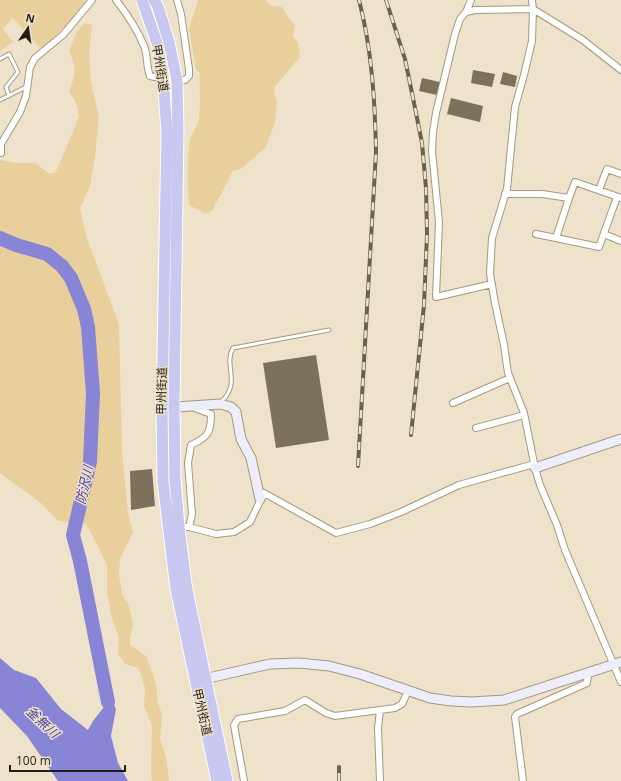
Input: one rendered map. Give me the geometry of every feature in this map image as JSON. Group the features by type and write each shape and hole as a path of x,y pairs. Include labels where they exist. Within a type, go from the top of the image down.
{"highway":[{"name":"甲州街道","path":"142,0 158,46 163,76 167,132 162,408 163,482 168,530 176,589 227,781"},
{"name":"甲州街道","path":"154,0 158,7 169,42 177,81 178,132 174,406 175,480 184,527 186,584 203,711 217,781"}],"street":[{"path":"1,153 1,144 20,112 26,96 30,67 35,58 63,35 92,0"},
{"path":"116,0 127,13 144,46 150,76 163,76"},
{"path":"177,0 181,14 189,69 189,76 185,80 177,81"},
{"path":"471,0 466,12 460,19 455,34 436,113 433,132 432,151 439,222 436,297 492,284"},
{"path":"532,0 532,41 515,107 505,194 492,238 490,274 508,373 524,415 534,466 540,485 557,525 565,550 617,663 621,682"},
{"path":"466,12 475,10 533,10 583,40 621,70"},
{"path":"599,190 607,169 621,174"},
{"path":"536,234 599,248 619,198 575,182 556,238"},
{"path":"505,194 542,194 569,198"},
{"path":"604,234 621,241"},
{"path":"453,403 510,378"},
{"path":"162,408 220,404 231,407 236,412 241,439 252,458 260,499"},
{"path":"186,406 211,414 211,426 204,439 192,445 188,463 192,514 184,527 216,534 234,532 250,522 264,493 336,533 370,524 401,512 459,485 534,466 621,440"},
{"path":"476,428 524,415"},
{"path":"200,680 270,664 299,663 328,666 360,674 430,698 472,702 504,700 617,663"},
{"path":"523,781 515,717 517,714 587,683 588,673"},
{"path":"244,781 234,725 238,718 286,711 305,700 326,713 335,716 395,708 402,704 408,691"},
{"path":"380,710 378,728 380,781"}],"lane":[{"path":"0,59 9,54 18,72 6,87 9,96"},
{"path":"0,100 28,86"},
{"path":"220,404 232,386 230,353 233,348 328,330"}],"shaded area":[{"path":"0,0 82,0 85,2 65,27 41,49 13,18 3,29 13,42 0,51"},
{"path":"198,0 265,0 272,6 282,7 295,25 293,37 298,43 300,57 275,86 274,94 277,101 275,122 266,147 242,168 233,171 213,210 206,214 189,205 188,189 190,140 198,123 200,111 200,73 196,69 189,29"},
{"path":"85,23 92,25 89,54 91,83 99,117 90,186 80,208 87,239 119,324 122,451 128,513 133,532 120,559 119,575 122,594 129,606 133,625 130,645 146,656 156,684 158,704 162,714 160,739 166,757 169,781 152,781 152,725 144,706 145,688 139,668 125,664 118,654 119,637 112,619 107,592 107,566 96,542 86,524 58,521 41,503 0,473 0,160 16,163 35,163 50,174 56,172 79,117 76,102 69,92 75,72 69,51 77,32"}],"water":[{"name":"釜無川","path":"0,658 14,670 36,678 61,709 88,730 104,707 104,683 116,709 111,736 118,763 128,781 58,781 27,736 0,708"}],"building":[{"path":"473,70 495,74 492,87 471,83"},
{"path":"503,72 517,76 515,87 500,84"},
{"path":"422,78 440,82 437,95 419,91"},
{"path":"451,98 483,106 480,122 447,114"},
{"path":"316,355 329,440 276,448 263,363"},
{"path":"152,469 155,506 131,510 130,471"}],"waterway":[{"name":"防沢川","path":"0,238 16,245 47,254 62,266 71,278 84,309 88,327 93,393 90,462 73,535 80,561 108,702"}],"railway":[{"path":"358,466 376,152 375,114 370,57 359,0"},
{"path":"386,0 405,59 422,143 426,188 427,234 424,305 411,435"},
{"path":"339,767 339,781"}]}
